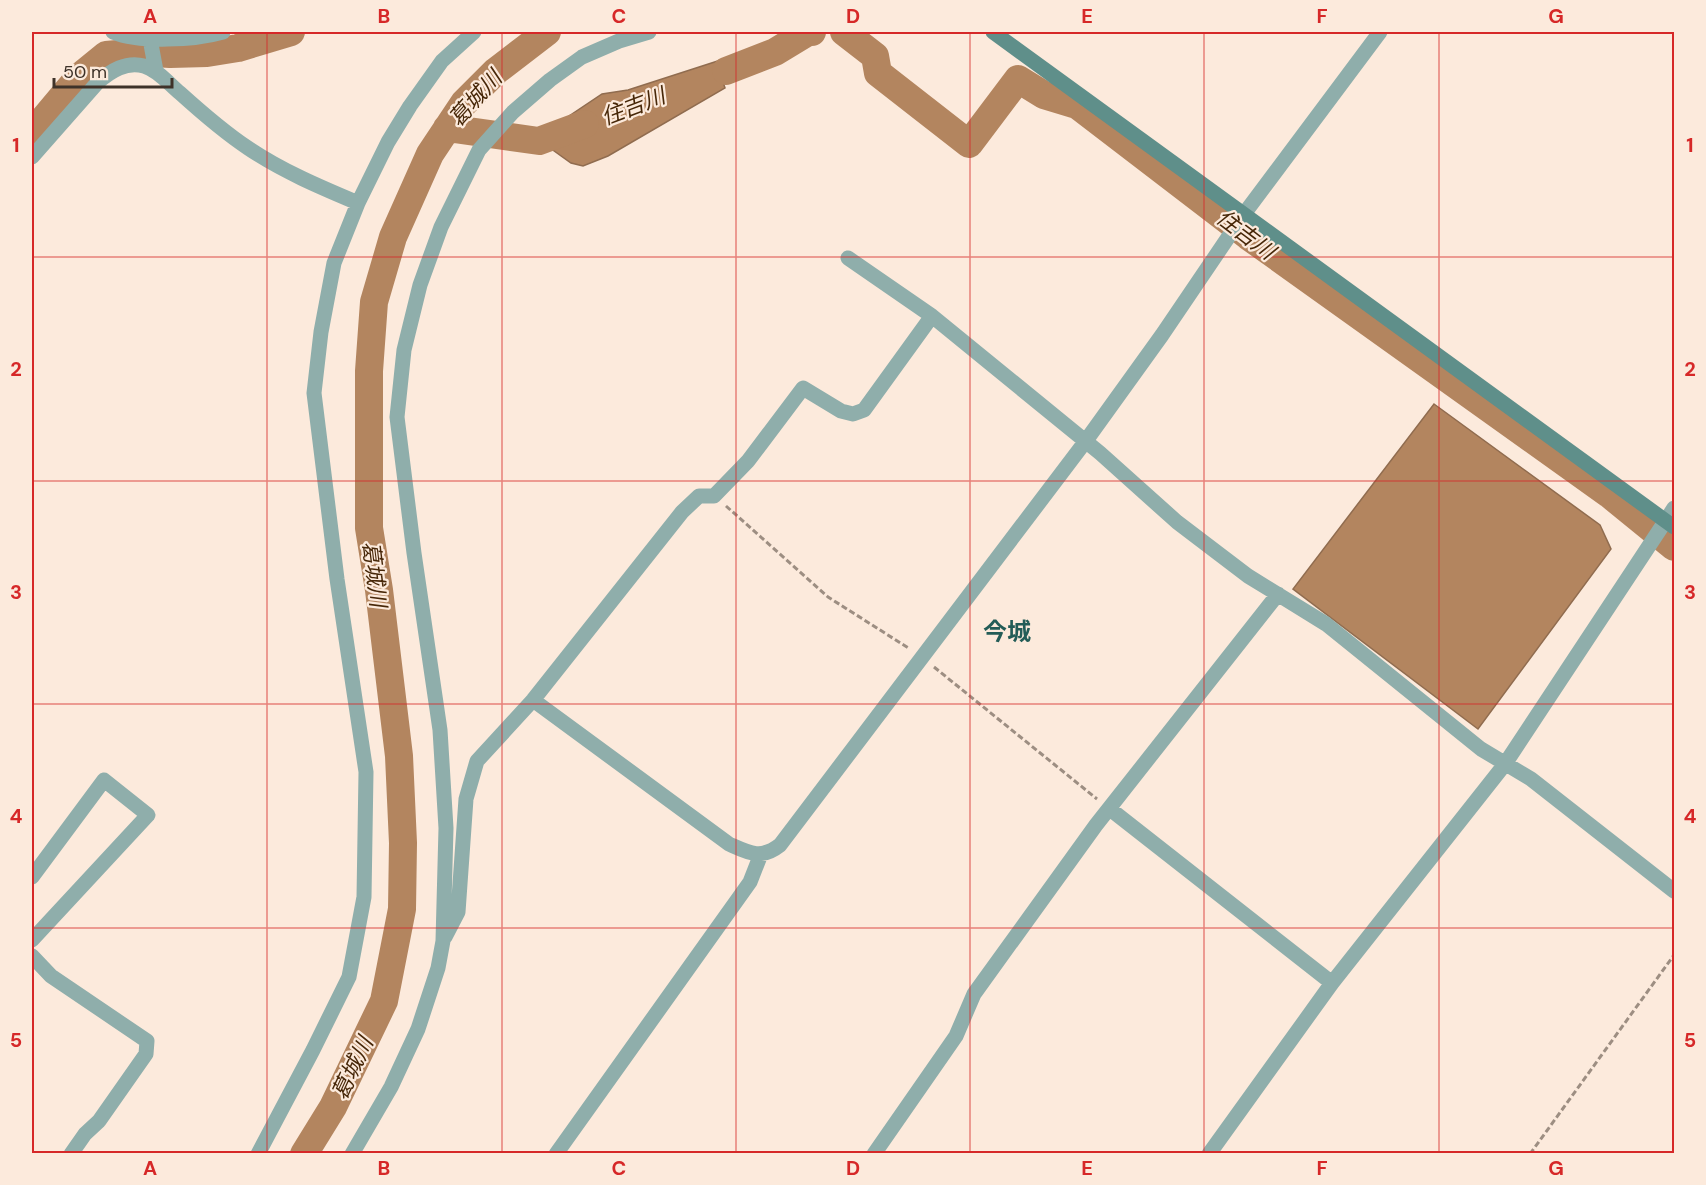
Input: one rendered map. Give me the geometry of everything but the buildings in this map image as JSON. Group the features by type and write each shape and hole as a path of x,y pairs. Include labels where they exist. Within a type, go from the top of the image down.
{"street":[{"path":"113,32 125,37 150,41 223,32"},
{"path":"258,1154 349,976 364,897 366,772 334,557 314,393 321,332 334,263 358,203 388,142 442,61 474,32"},
{"path":"352,1154 391,1087 418,1029 438,968 443,940 446,828 440,730 397,417 404,350 420,285 441,227 479,150 513,112 550,80 582,57 619,41 649,32"},
{"path":"993,32 1239,221 1666,525 1505,764 1332,983 1209,1154"},
{"path":"533,700 729,844 749,853 761,854 771,852 780,845 1085,442 1162,335 1239,221 1380,32"},
{"path":"150,41 155,67 181,94 246,147 278,167 358,203"},
{"path":"32,158 98,82 111,71 126,65 155,67"},
{"path":"849,258 932,316 1085,442 1177,522 1248,576 1326,624 1481,749 1532,779 1674,891"},
{"path":"443,940 458,912 466,799 477,761 533,700 682,512 699,496 714,496 747,461 803,388 841,411 853,414 864,410 932,316"},
{"path":"874,1154 956,1036 974,994 1096,825 1278,594"},
{"path":"32,877 104,780 148,815 32,940"},
{"path":"1110,809 1332,983"},
{"path":"556,1154 750,882 761,854"},
{"path":"32,956 51,976 147,1041 146,1054 99,1121 85,1134 71,1154"}],"path":[{"path":"714,496 828,597 923,657 1110,809"},
{"path":"1530,1154 1674,955"}],"water":[{"path":"761,47 764,57 723,82 725,88 608,156 583,166 571,163 543,143 569,116 602,94 628,90"},
{"path":"1434,404 1600,525 1611,549 1478,729 1293,589"}],"waterway":[{"path":"32,133 79,77 106,55 140,52 207,53 238,48 291,32"},
{"name":"葛城川","path":"304,1154 333,1107 384,1001 402,909 403,843 399,756 379,590 369,528 369,371 374,302 393,237 430,154 464,103 496,71 547,32"},
{"name":"住吉川","path":"726,71 775,52 808,32 812,32"},
{"name":"住吉川","path":"844,32 875,56 878,73 969,144 1018,79 1044,95 1077,105 1248,236 1609,494 1674,547"},
{"name":"住吉川","path":"447,128 539,141 585,124"}],"district":[{"name":"今城","path":"1007,632"}]}
